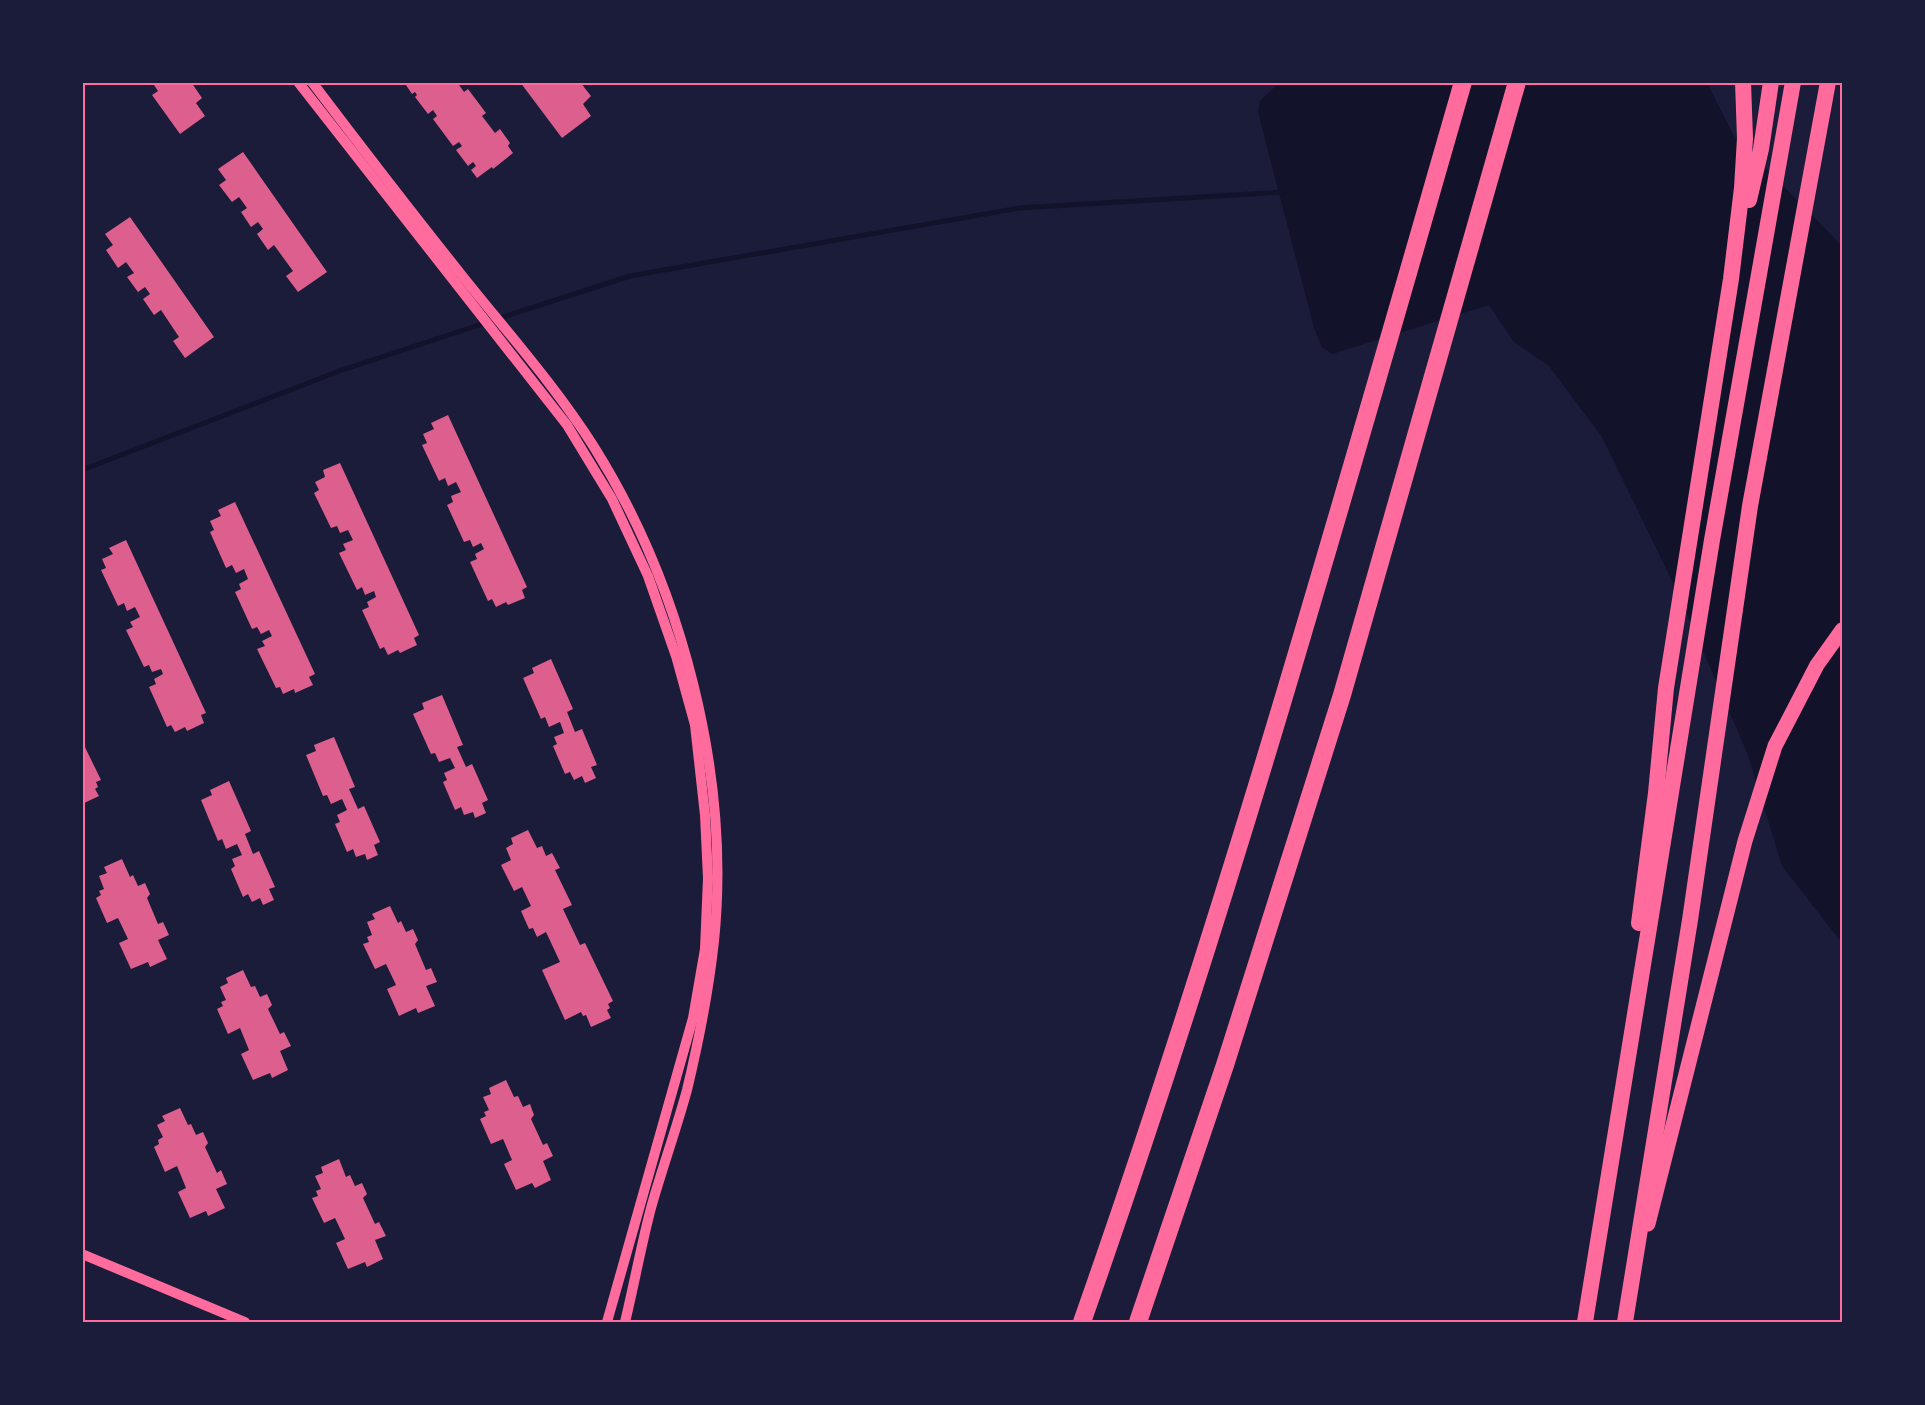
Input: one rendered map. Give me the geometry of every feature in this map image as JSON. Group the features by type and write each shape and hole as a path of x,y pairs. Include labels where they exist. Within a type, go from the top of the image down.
{"highway":[{"path":"1082,1323 1176,1046 1291,678 1463,82"},
{"path":"1138,1323 1225,1065 1342,695 1516,82"},
{"path":"1589,1298 1656,794 1666,688 1731,279 1742,188 1745,138 1743,82"},
{"path":"1731,279 1761,149 1772,82"},
{"path":"1585,1323 1712,540 1793,82"},
{"path":"1625,1323 1690,920 1750,506 1828,82"}],"main road":[{"path":"1627,1305 1748,830 1775,746 1817,665 1842,630"}],"street":[{"path":"298,82 462,293 566,406 594,447 641,536 674,622 689,670 702,720 709,764 716,856 714,938 708,982 687,1088 651,1209 625,1323"},
{"path":"312,82 474,290 567,425 612,499 648,576 676,656 695,725 705,815 708,878 705,949 693,1018 608,1323"},
{"path":"82,1254 245,1323"}],"shaded area":[{"path":"1279,83 1707,83 1734,136 1842,246 1842,943 1782,866 1748,755 1677,591 1602,437 1549,366 1514,342 1489,305 1332,354 1322,347 1314,328 1258,112 1260,101"}],"building":[{"path":"152,82 191,82 202,98 196,103 205,116 180,134 152,95 158,91"},
{"path":"404,82 457,82 464,92 468,89 486,113 482,116 495,133 500,129 510,143 508,146 513,153 477,178 471,170 476,166 473,162 468,166 456,150 462,146 459,142 453,146 433,119 437,116 433,110 428,114 415,97 417,95 415,92 412,94"},
{"path":"520,82 580,82 591,96 583,104 591,116 562,138"},
{"path":"243,152 327,272 298,292 286,276 293,271 274,245 268,250 257,234 263,229 258,222 251,227 241,212 247,208 239,197 232,202 219,185 226,180 218,169"},
{"path":"130,217 214,337 185,358 173,341 179,337 161,310 154,315 143,299 150,294 145,287 138,292 127,277 134,273 126,262 118,268 106,250 113,245 105,234"},
{"path":"448,415 527,587 522,590 525,598 508,605 506,602 496,607 492,599 488,601 470,562 477,559 475,554 484,549 481,543 473,547 470,540 464,542 447,505 453,502 451,496 461,492 456,482 448,486 445,478 439,481 422,445 427,443 423,434 434,429 431,423"},
{"path":"340,463 419,635 414,638 417,645 400,653 398,650 388,655 384,647 380,649 362,610 369,607 367,602 376,597 374,591 365,595 362,587 357,590 339,553 346,550 343,544 353,540 348,530 340,533 337,526 331,528 314,493 319,490 315,482 325,477 323,470"},
{"path":"235,502 315,674 309,677 313,685 295,693 294,689 283,694 280,687 276,688 257,649 265,646 262,641 272,636 269,630 261,634 257,627 252,629 235,592 241,589 239,584 248,579 244,569 236,573 232,565 226,568 210,532 214,530 210,521 221,516 218,510"},
{"path":"126,540 206,713 201,715 204,723 187,731 185,727 175,732 171,725 167,727 149,687 156,684 154,679 163,674 161,669 152,672 149,665 144,667 126,630 133,627 130,622 140,617 135,607 127,611 124,603 118,606 101,570 106,568 102,559 113,554 109,548"},
{"path":"551,659 573,709 567,712 575,732 582,729 597,765 591,767 596,778 585,783 582,776 574,780 570,772 565,774 553,746 557,744 554,737 564,733 560,722 549,727 545,717 541,719 523,678 534,673 532,668"},
{"path":"442,695 463,745 457,747 466,767 472,764 488,800 482,803 486,813 475,818 473,812 464,815 461,807 455,810 443,782 447,780 444,773 455,768 450,758 439,762 435,753 431,754 413,714 424,709 422,703"},
{"path":"334,737 355,787 349,789 358,809 364,806 380,842 374,845 378,855 367,860 365,854 356,857 353,849 347,852 335,824 340,822 337,815 347,810 342,799 331,804 327,795 323,796 306,755 316,751 314,745"},
{"path":"82,741 101,780 96,782 98,787 95,789 99,796 82,804"},
{"path":"229,781 251,831 245,834 253,854 259,851 275,887 269,889 274,900 263,905 260,898 252,902 248,894 243,897 231,869 235,866 232,859 242,855 237,844 226,849 222,839 218,841 201,800 212,795 210,790"},
{"path":"528,830 537,848 542,846 546,856 552,853 560,868 555,870 572,905 563,909 580,945 585,943 613,1001 608,1004 610,1008 607,1010 611,1018 591,1027 586,1015 583,1016 581,1012 565,1020 542,970 560,962 546,932 537,937 533,928 529,929 521,911 531,906 522,887 514,891 501,865 511,860 506,848 513,844 511,838"},
{"path":"122,859 130,877 133,875 138,886 145,883 150,894 147,898 158,924 163,922 169,935 158,940 167,959 150,967 148,962 131,969 119,943 128,939 118,918 107,923 96,898 101,895 99,891 104,889 99,876 107,873 104,867"},
{"path":"390,906 398,923 401,921 406,932 413,929 418,940 415,944 426,970 431,968 437,982 426,986 435,1006 418,1013 416,1008 399,1016 387,989 396,985 386,964 375,969 363,944 369,942 367,937 372,935 367,922 375,919 372,914"},
{"path":"243,970 251,987 255,986 260,997 267,994 272,1005 268,1009 280,1034 284,1032 291,1046 280,1051 288,1070 272,1078 270,1073 253,1080 241,1054 249,1050 240,1028 228,1034 217,1009 223,1006 221,1002 226,1000 220,987 228,983 226,978"},
{"path":"506,1080 514,1097 518,1096 523,1107 530,1104 534,1115 531,1119 543,1145 547,1143 553,1156 543,1161 551,1180 535,1188 532,1183 516,1190 504,1164 512,1160 503,1139 491,1144 480,1119 486,1116 484,1112 489,1110 483,1097 491,1094 489,1088"},
{"path":"180,1108 196,1135 203,1132 208,1143 205,1147 217,1173 221,1170 227,1184 216,1189 225,1208 208,1216 206,1211 190,1218 178,1192 186,1188 177,1166 165,1172 154,1147 163,1137 157,1125 165,1121 162,1116"},
{"path":"339,1159 346,1177 350,1175 355,1186 362,1183 367,1194 363,1198 375,1224 379,1222 386,1236 375,1240 383,1259 367,1267 365,1262 348,1269 336,1243 345,1239 335,1218 324,1223 312,1198 318,1196 316,1191 321,1189 315,1176 323,1173 321,1167"}],"waterway":[{"path":"497,319 630,276 1019,208 1284,192"},
{"path":"82,470 342,370 488,322"}]}
